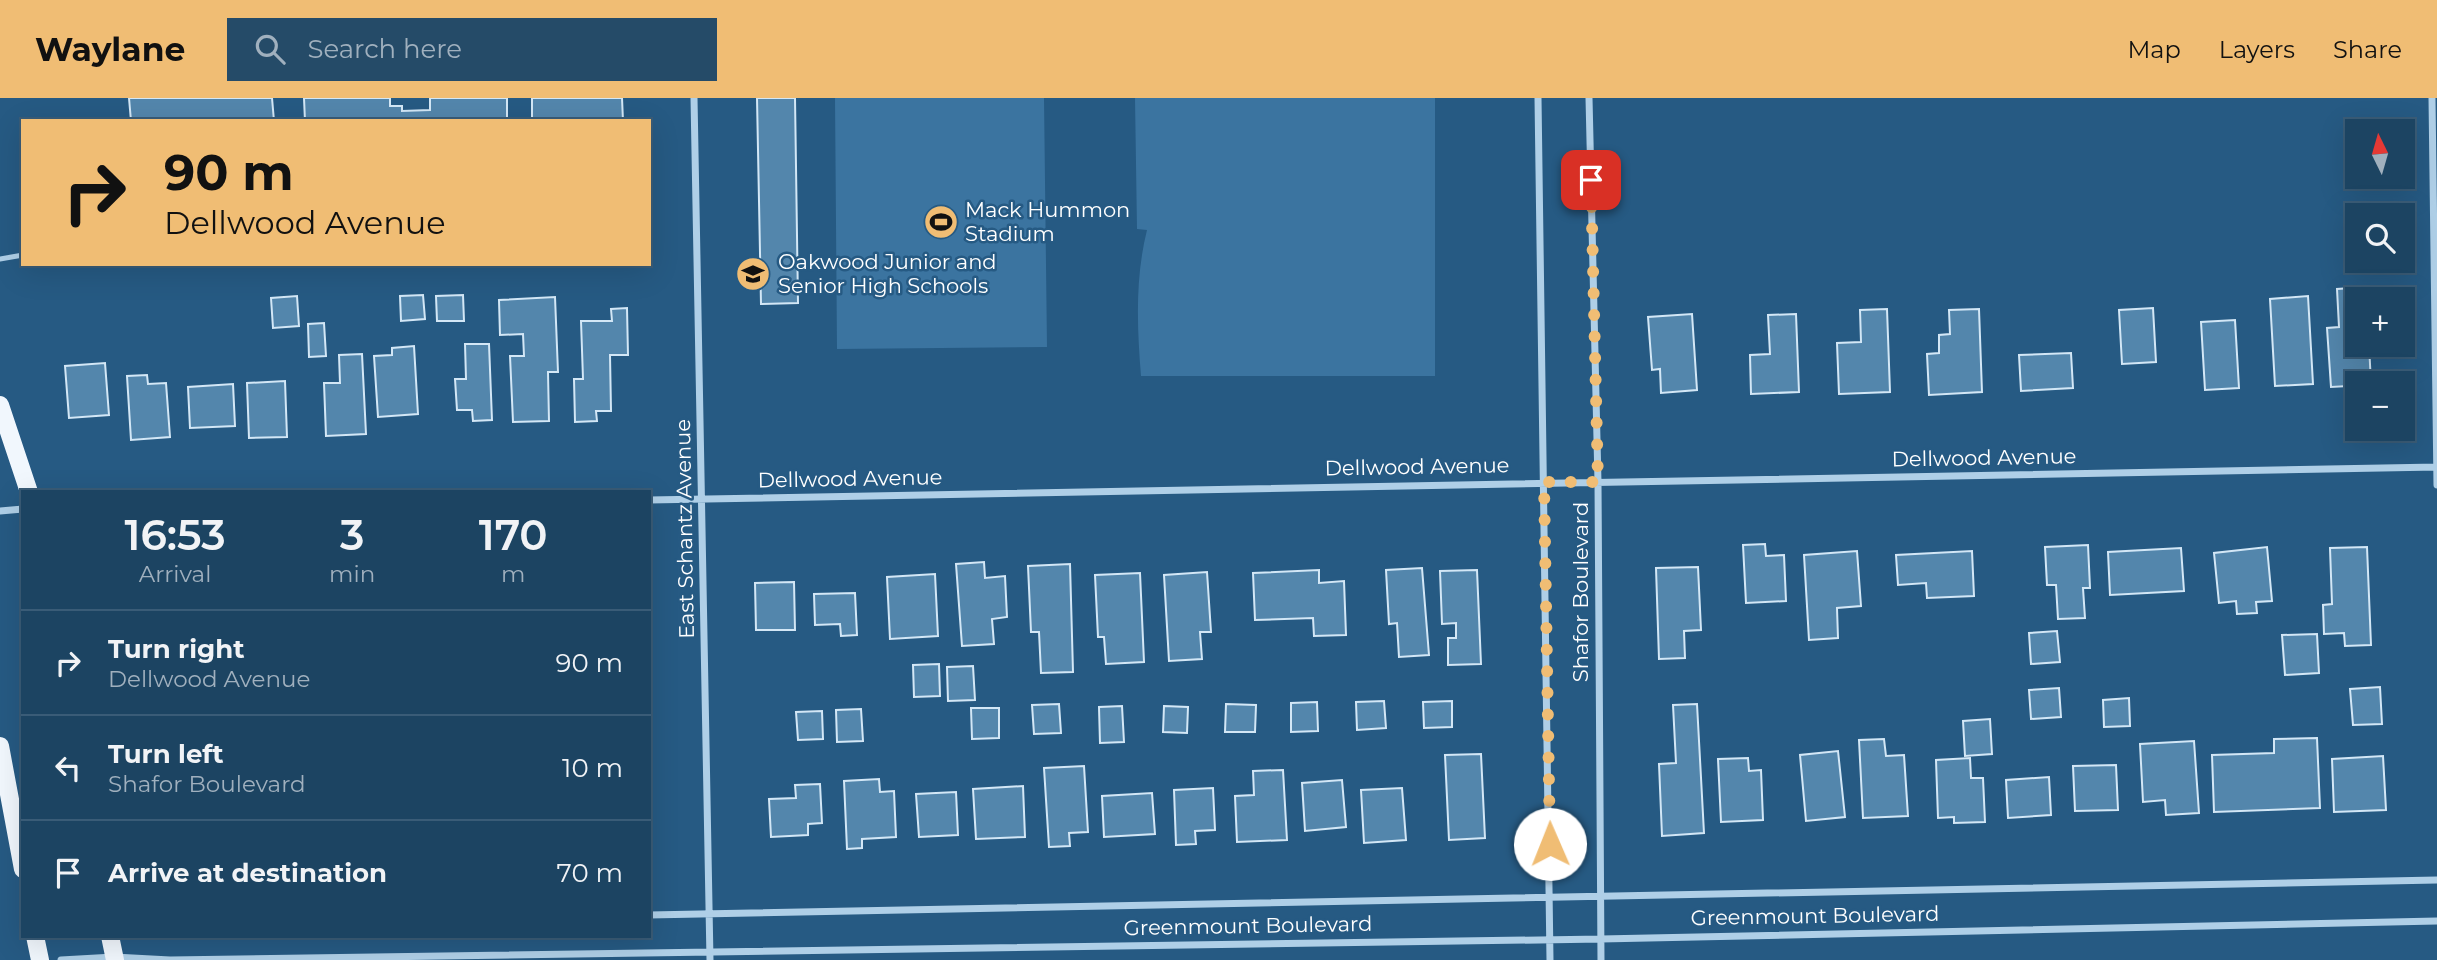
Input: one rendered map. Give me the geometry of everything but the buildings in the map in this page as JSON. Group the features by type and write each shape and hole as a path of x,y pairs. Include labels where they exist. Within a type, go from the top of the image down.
{"main road":[{"path":"0,405 28,490"},
{"path":"0,746 21,858"},
{"path":"39,938 40,960"},
{"path":"110,938 115,958"}],"street":[{"name":"East Schantz Avenue","path":"694,98 710,956"},
{"name":"Shafor Boulevard","path":"1538,98 1550,960"},
{"name":"Shafor Boulevard","path":"1589,98 1598,482 1601,960"},
{"path":"2432,98 2437,485"},
{"name":"Dellwood Avenue","path":"651,500 2437,467"},
{"path":"0,511 21,509"},
{"name":"Greenmount Boulevard","path":"651,915 2437,880"},
{"name":"Greenmount Boulevard","path":"61,960 710,956 2437,920"}],"lane":[{"path":"0,259 21,255"}],"shaded area":[{"name":"Mack Hummon Stadium","path":"835,98 1044,98 1047,347 837,349"},
{"path":"1135,98 1435,98 1435,376 1141,376 1138,303 1140,266 1147,230 1137,229"}],"place":[{"name":"Mack Hummon Stadium","path":"941,222"},
{"name":"Oakwood Junior and Senior High Schools","path":"753,274"}],"route":[{"path":"1550,844 1544,482 1598,482 1591,180"}]}
